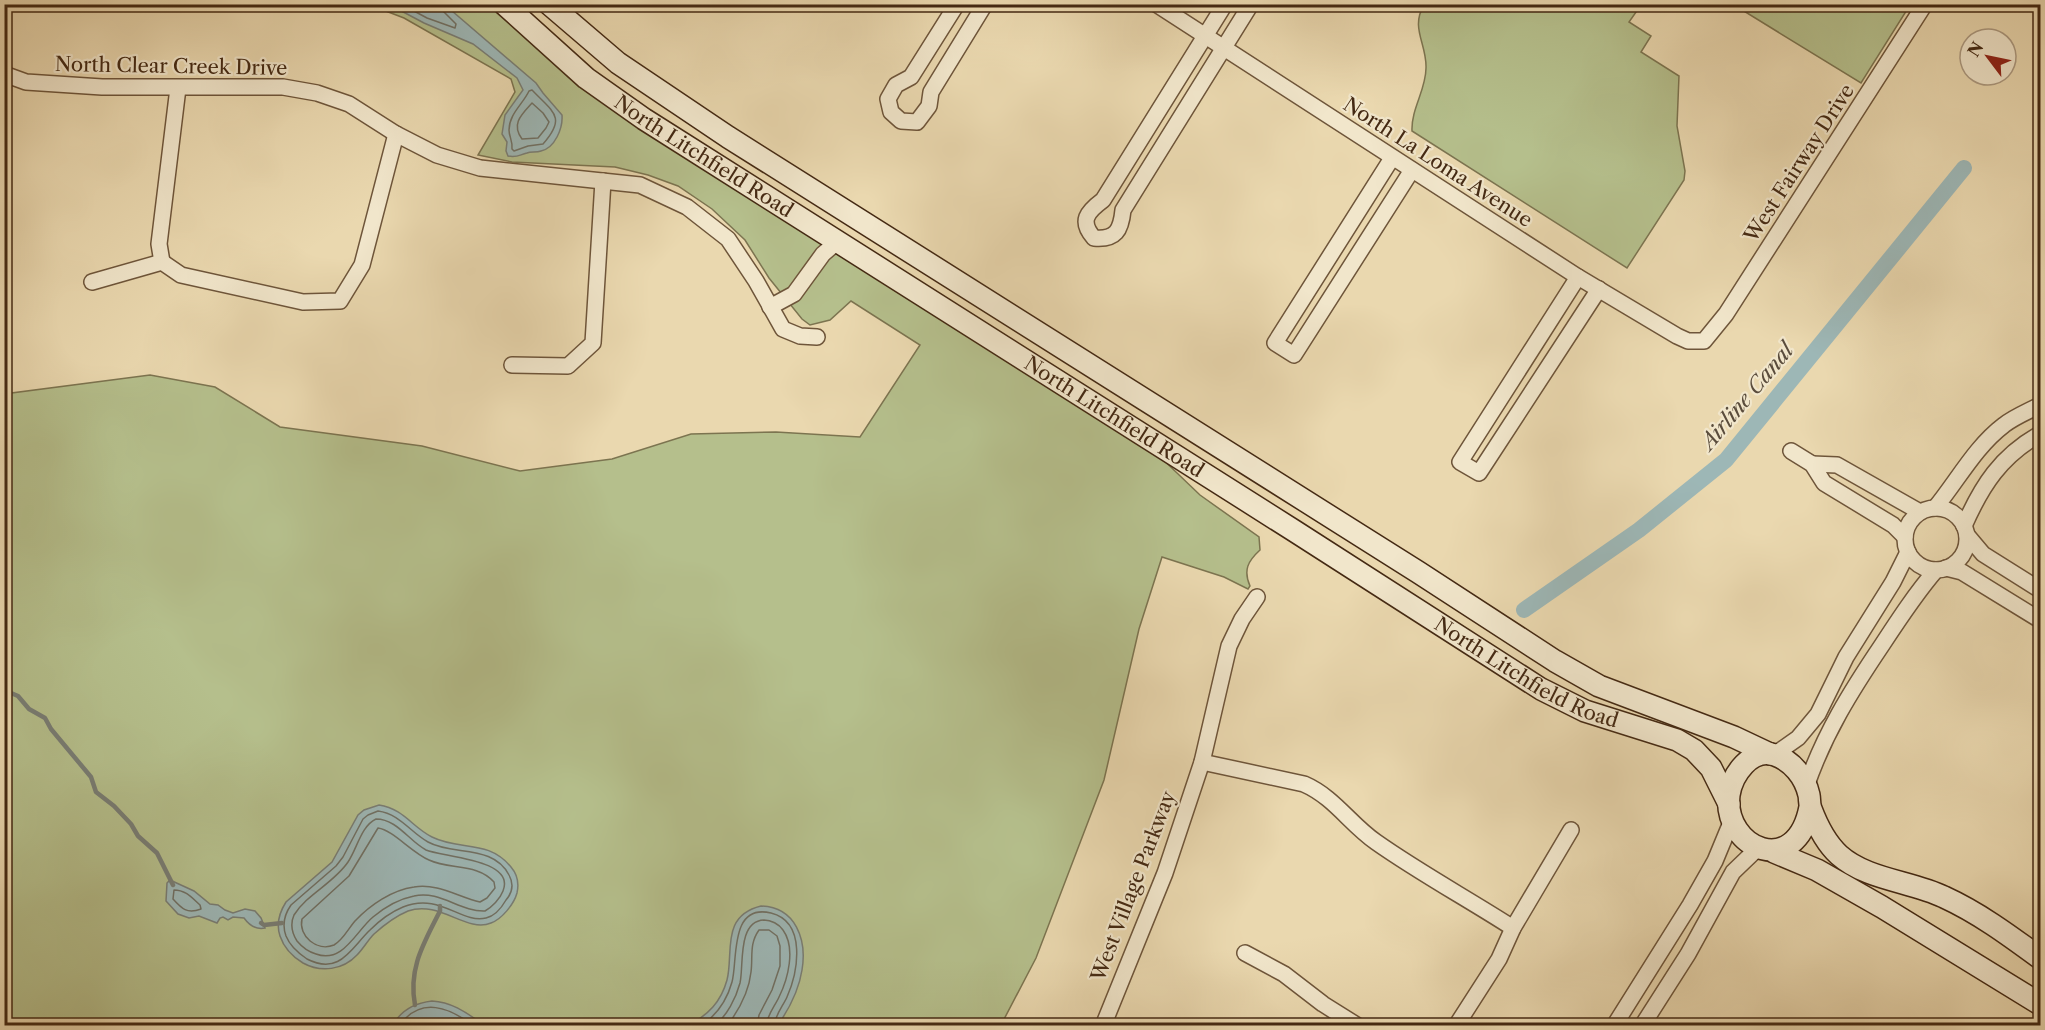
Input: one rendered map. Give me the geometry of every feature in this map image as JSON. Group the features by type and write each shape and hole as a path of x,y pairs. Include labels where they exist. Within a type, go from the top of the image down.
{"main road":[{"name":"North Litchfield Road","path":"504,4 560,56 611,97 1541,689 1585,711 1677,740 1694,750 1711,768 1731,812"},
{"name":"North Litchfield Road","path":"549,4 604,53 663,95 1555,661 1599,686 1734,737 1772,754"},
{"path":"2040,958 2005,933 1944,896 1853,866 1825,839 1795,768 1785,760 1772,754 1755,757 1740,767 1733,780 1731,812 1747,840 1817,870 2040,1004"},
{"path":"1766,850 1787,846 1798,836 1807,822 1808,797"}],"street":[{"path":"970,29 953,11 911,77 896,85 888,99 891,112 901,121 917,122 929,106 931,92 970,29 985,4"},
{"name":"North La Loma Avenue","path":"1156,4 1578,277 1677,336 1688,341 1704,341"},
{"path":"1225,4 1103,200 1091,209 1085,225 1094,238 1104,239 1112,236 1122,225 1123,210 1251,4"},
{"name":"West Fairway Drive","path":"1704,341 1726,314 1925,4"},
{"name":"North Clear Creek Drive","path":"4,74 26,82 102,87 283,87 317,93 349,104 396,134 437,155 480,168 640,184 687,207 728,239 756,281 783,329 800,336 818,338"},
{"path":"178,88 159,244 162,262 181,275 303,302 339,301 362,265 396,134"},
{"path":"1141,139 1160,150"},
{"path":"1392,158 1275,343 1294,355 1412,170"},
{"path":"512,366 568,366 593,343 603,181"},
{"path":"770,307 794,294 823,254 837,242"},
{"path":"1331,254 1351,266"},
{"path":"92,282 162,262"},
{"path":"1578,277 1460,462 1479,473 1599,289"},
{"path":"1518,371 1538,383"},
{"path":"1772,754 1798,738 1818,714 1846,657 1893,582 1906,544 1907,527 1912,518 1928,510 1979,448 2005,424 2040,405"},
{"path":"1808,797 1820,748 1843,705 1918,591 1941,569 1955,563 1962,555 1966,546 1965,531 1975,502 1991,476 2007,456 2040,434"},
{"path":"1791,451 1812,464 1824,483 1859,507 1893,525 1917,564 1926,568 1962,572 2040,620"},
{"path":"1812,464 1837,465 1928,510 1950,511 1958,517 1965,531 1983,554 2040,590"},
{"name":"West Village Parkway","path":"1102,1026 1165,873 1202,762 1229,646 1242,619 1257,597"},
{"path":"1202,762 1304,784 1315,789 1345,813 1374,841 1513,928"},
{"path":"1614,1026 1715,861 1731,812"},
{"path":"1456,1026 1499,959 1513,928 1571,830"},
{"path":"1642,1026 1688,954 1733,872 1766,850"},
{"path":"1245,952 1284,974 1349,1023"}],"green space":[{"path":"370,5 493,5 515,27 1153,450 1200,495 1259,537 1260,550 1252,558 1247,570 1250,586 1248,589 1224,577 1162,557 1139,629 1104,780 1036,958 1001,1025 5,1025 4,394 150,375 215,387 280,427 422,446 520,471 612,459 691,434 776,432 860,437 920,345 851,301 830,320 810,325 802,319 769,278 745,240 712,209 678,186 648,175 615,167 512,162 478,155 515,92 511,79 404,18"},
{"path":"1424,5 1641,5 1629,22 1651,36 1641,52 1679,76 1677,126 1685,171 1684,180 1627,268 1412,131 1426,68 1419,29 1420,13"},
{"path":"1734,5 1910,5 1861,83"}],"water":[{"path":"390,5 445,5 536,83 562,115 561,126 554,142 541,151 508,156 507,142 502,134 505,115 523,90 517,78 473,44 424,23"},
{"path":"379,805 395,810 432,837 493,852 502,858 516,876 518,886 513,902 499,918 482,925 472,924 431,910 408,911 378,931 357,955 339,967 324,969 303,963 289,952 282,940 278,927 282,910 286,902 332,862 358,815 364,810"},
{"path":"170,880 194,891 210,904 218,905 233,913 245,909 255,911 265,928 253,926 244,918 233,917 228,920 223,917 217,923 199,916 189,918 178,914 166,901 167,883"},
{"path":"761,906 783,912 791,919 803,947 801,977 786,1012 778,1025 689,1025 708,1012 721,995 729,969 731,937 739,918 748,911"},
{"path":"432,1001 453,1006 484,1025 393,1025 409,1008"}],"waterway":[{"name":"Airline Canal","path":"1524,610 1639,530 1726,460 1964,168"},
{"path":"4,690 18,696 29,709 45,718 51,729 91,777 96,792 114,806 131,824 138,836 157,853 173,885"},
{"path":"415,1005 413,992 416,967 423,945 440,911 440,906"},
{"path":"261,923 264,925 282,923"}]}
